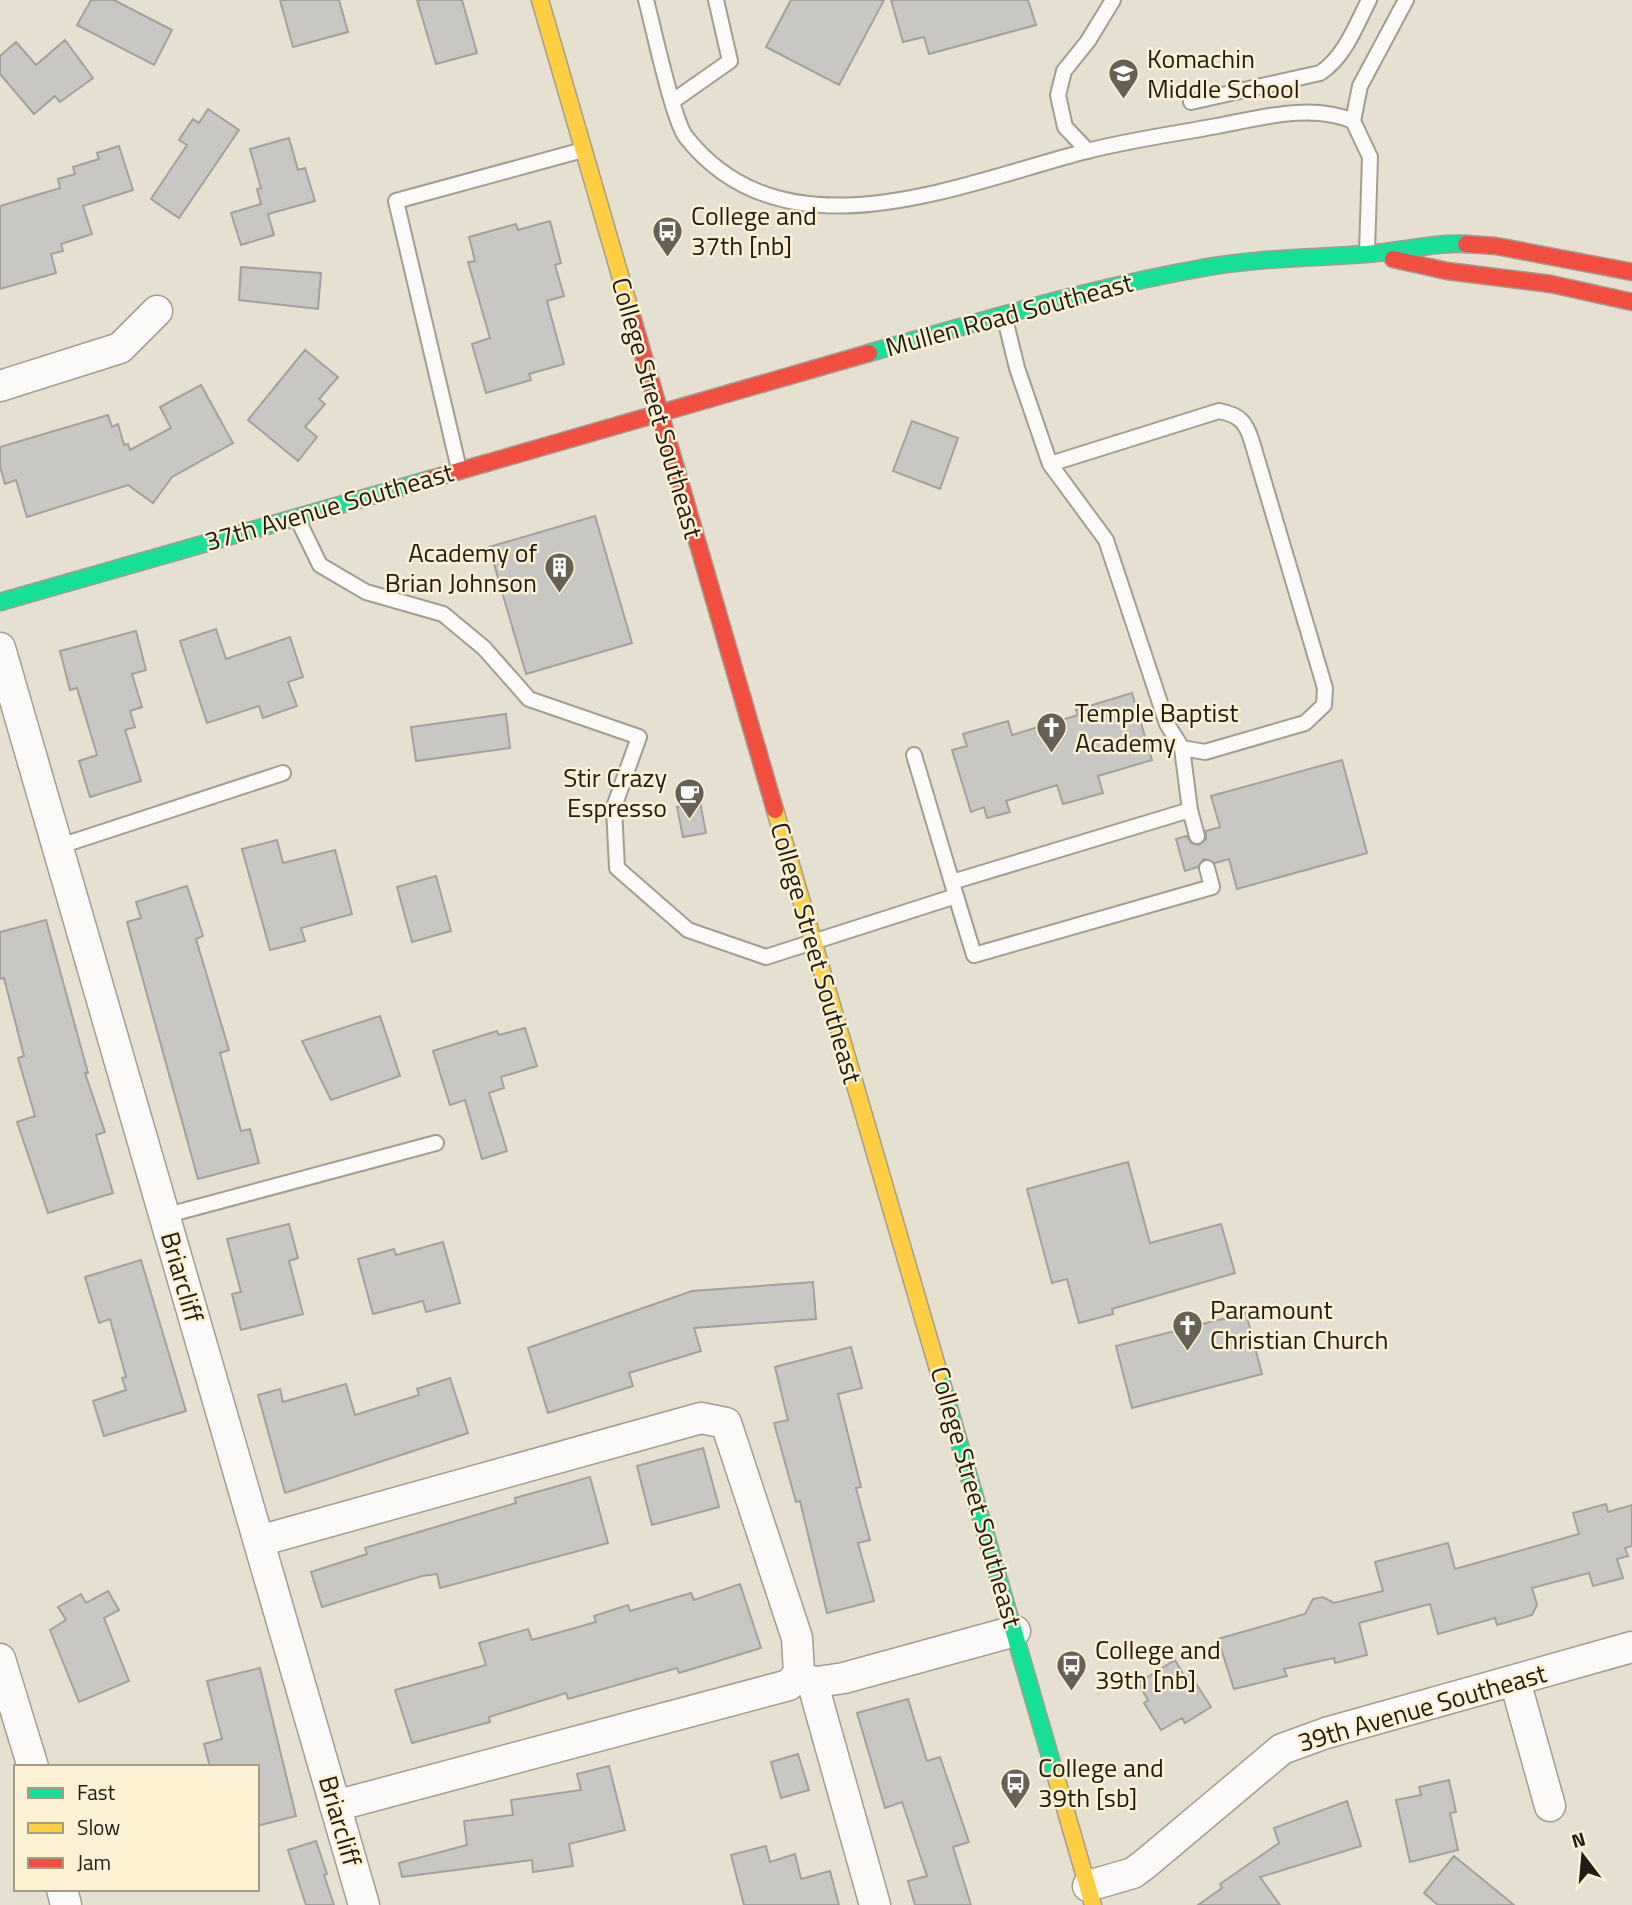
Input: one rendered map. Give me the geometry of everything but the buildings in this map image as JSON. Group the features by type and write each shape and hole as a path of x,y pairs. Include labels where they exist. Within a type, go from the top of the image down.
{"main road":[{"name":"College Street Southeast","path":"540,0 1091,1896"},
{"name":"Mullen Road Southeast","path":"658,413 1073,295 1200,268 1321,255 1367,254 1446,243 1496,246 1632,272"},
{"name":"Mullen Road Southeast","path":"1367,254 1447,271 1551,284 1632,302"},
{"name":"37th Avenue Southeast","path":"0,602 658,413"}],"street":[{"path":"0,386 120,348 158,311"},
{"name":"Briarcliff","path":"0,648 364,1905"},
{"path":"258,1541 701,1418 726,1423 797,1638 799,1673 874,1905"},
{"path":"335,1806 789,1685 803,1679 844,1678 1016,1631"},
{"name":"39th Avenue Southeast","path":"1091,1896 1133,1873 1150,1860 1282,1749 1326,1733 1632,1647"},
{"path":"0,1659 32,1765"},
{"path":"1515,1681 1549,1806"}],"lane":[{"path":"646,0 684,135 733,181 769,197 806,205 865,206 1017,172 1088,150 1276,114 1335,114 1353,121"},
{"path":"673,101 730,61 716,0"},
{"path":"1088,150 1065,127 1058,95 1064,71 1088,41 1113,0"},
{"path":"1191,102 1320,72 1333,64 1340,55 1369,0"},
{"path":"1367,254 1370,157 1353,121 1360,86 1406,0"},
{"path":"459,470 396,201 583,150"},
{"path":"1003,314 1017,368 1050,464 1106,540 1167,724 1182,748 1190,810 1197,836"},
{"path":"1050,464 1219,411 1236,414 1247,425 1325,688 1324,705 1305,723 1205,752 1182,748"},
{"path":"296,517 320,565 366,592 443,614 484,648 529,699 639,737 614,807 617,868 688,930 766,957 954,889 1190,810"},
{"path":"914,755 974,955 1212,887 1207,868"},
{"path":"57,847 283,773"},
{"path":"164,1216 436,1143"}],"traffic: fast":[{"path":"869,353 1073,296 1218,265 1366,254 1441,244 1466,244"},
{"path":"0,602 431,479"},
{"path":"939,1373 1056,1777"}],"traffic: slow":[{"path":"540,0 631,313"},
{"path":"775,810 939,1373"},
{"path":"1056,1777 1093,1905"}],"traffic: jam":[{"path":"1466,244 1496,246 1632,272"},
{"path":"1393,259 1447,271 1551,284 1632,302"},
{"path":"631,313 775,810"},
{"path":"431,479 869,353"}],"place":[{"name":"Komachin Middle School","path":"1124,101"},
{"name":"College and 37th [nb]","path":"668,258"},
{"name":"Academy of Brian Johnson","path":"560,595"},
{"name":"Temple Baptist Academy","path":"1052,755"},
{"name":"Stir Crazy Espresso","path":"690,820"},
{"name":"Paramount Christian Church","path":"1187,1352"},
{"name":"College and 39th [nb]","path":"1072,1692"},
{"name":"College and 39th [sb]","path":"1015,1810"}]}
